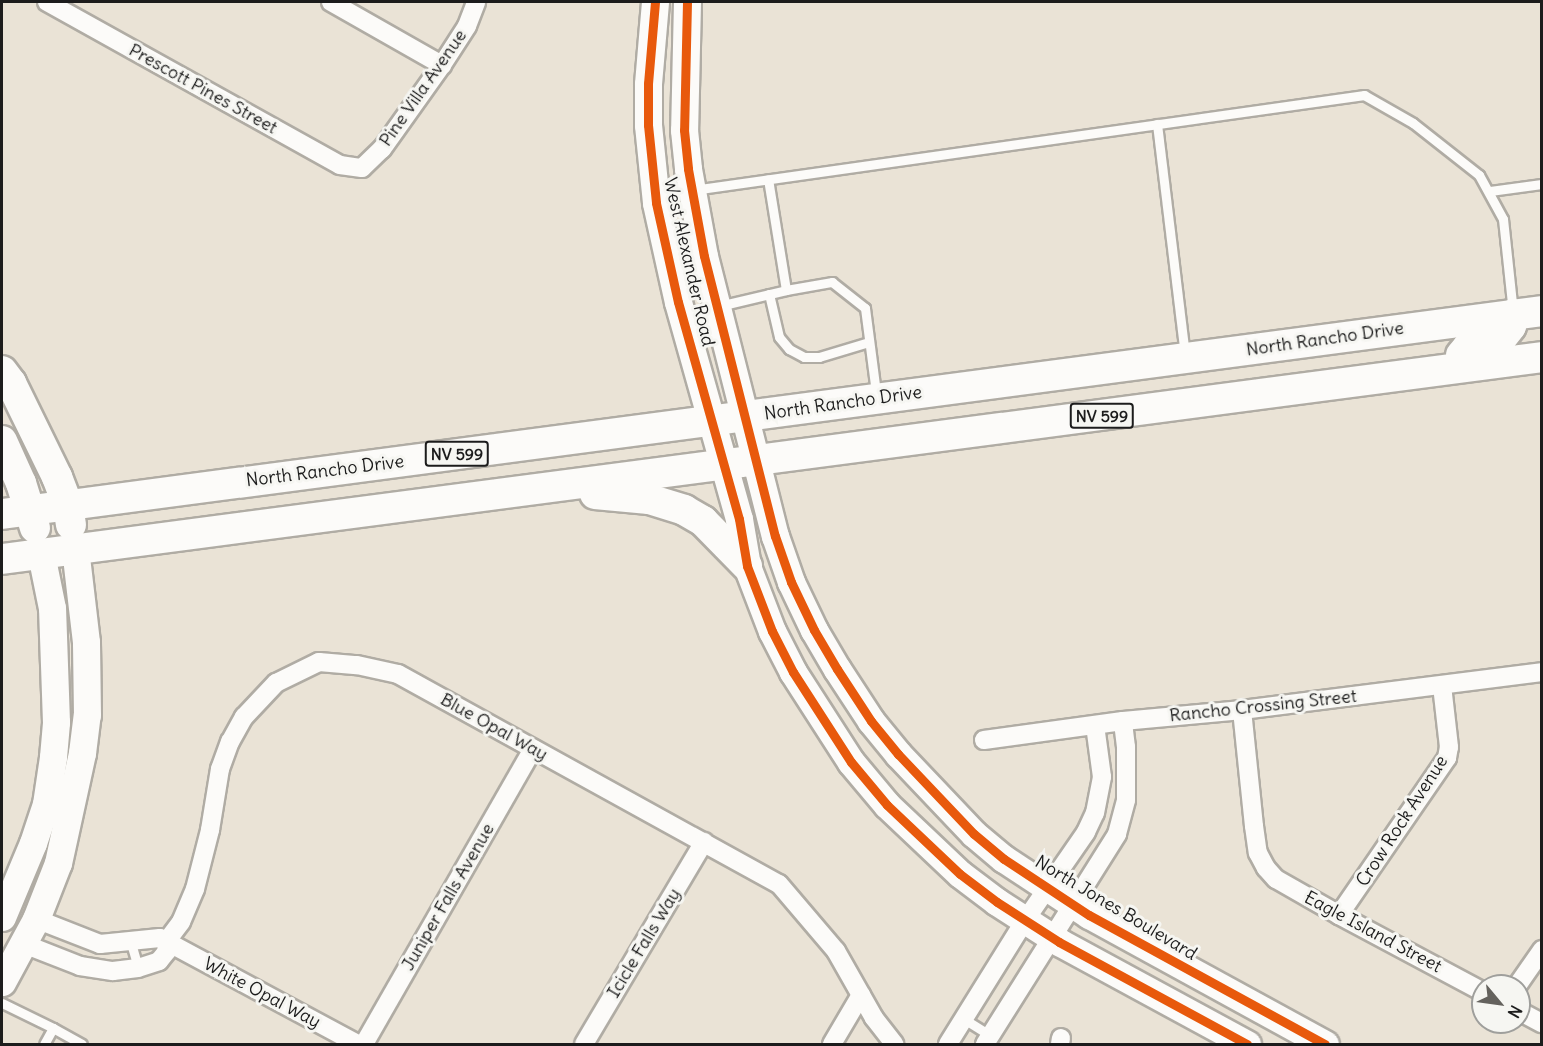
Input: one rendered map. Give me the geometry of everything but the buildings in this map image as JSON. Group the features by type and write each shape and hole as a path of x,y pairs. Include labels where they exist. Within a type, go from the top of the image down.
{"main road":[{"name":"West Alexander Road","path":"656,2 649,68 648,125 656,203 678,302 713,420"},
{"name":"West Alexander Road","path":"687,2 684,98 691,190 716,307 746,417"},
{"path":"649,68 667,94 675,177 691,190"},
{"path":"1446,369 1467,348 1501,339 1511,326 1527,313"},
{"name":"North Rancho Drive","path":"2,514 1527,313"},
{"name":"NV 599","path":"2,559 1446,369 1539,351"},
{"path":"2,370 11,383 42,445 68,506 86,642 87,716 74,798 58,863 36,919 2,982"},
{"name":"North Jones Boulevard","path":"746,417 775,536 791,582 814,630 871,721 898,754 974,834 1047,889 1073,906 1324,1044"},
{"path":"713,420 747,566 772,631 793,672 851,762 887,805 960,874 1024,922 1247,1044"},
{"path":"2,441 32,510 52,608 56,722 46,804 33,843 2,917"},
{"path":"538,490 650,499 684,510 703,521 747,566"}],"street":[{"name":"Prescott Pines Street","path":"47,2 340,165 362,168"},
{"path":"331,2 442,65"},
{"name":"Pine Villa Avenue","path":"362,168 382,149 442,65 466,26 476,2"},
{"name":"Blue Opal Way","path":"24,944 80,966 113,971 138,968 159,961 167,951 166,942 181,922 195,889 210,830 220,769 230,742 244,717 276,683 319,662 357,665 398,674 779,884 836,951 887,1038 894,1044"},
{"name":"Rancho Crossing Street","path":"984,740 1123,721 1242,710 1542,672"},
{"name":"Crow Rock Avenue","path":"1339,915 1447,758 1449,747 1442,686"},
{"name":"Eagle Island Street","path":"1242,710 1258,853 1266,868 1276,879 1471,986"},
{"path":"948,1044 1024,922 1086,832 1114,770 1123,721"},
{"path":"988,1040 1117,834 1126,800 1095,725"},
{"name":"Juniper Falls Avenue","path":"364,1044 532,748"},
{"name":"Icicle Falls Way","path":"584,1044 704,842"},
{"path":"36,919 100,944 131,943 150,938 166,942"},
{"name":"White Opal Way","path":"166,942 358,1044"},
{"path":"1525,974 1542,950"},
{"path":"832,1044 861,994"}],"lane":[{"path":"691,190 1364,95 1413,123 1479,176 1490,191 1503,219 1527,313"},
{"path":"1157,124 1185,358"},
{"path":"768,179 786,290"},
{"path":"1490,191 1542,184"},
{"path":"716,307 786,290 832,282 865,308 877,397"},
{"path":"769,294 779,337 789,349 804,357 819,357 869,342"},
{"path":"131,943 138,968"},
{"path":"2,1003 82,1044"},
{"path":"964,1019 988,1040"},
{"path":"44,1044 53,1028"}],"cycle path":[{"path":"655,2 648,84 648,125 656,203 678,302 739,519 747,566 772,631 793,672 851,762 887,805 960,874 997,902 1059,942 1247,1044"},
{"path":"687,2 684,130 688,169 704,256 775,536 791,582 814,630 837,669 871,721 898,754 974,834 1004,859 1089,915 1325,1044"}]}
